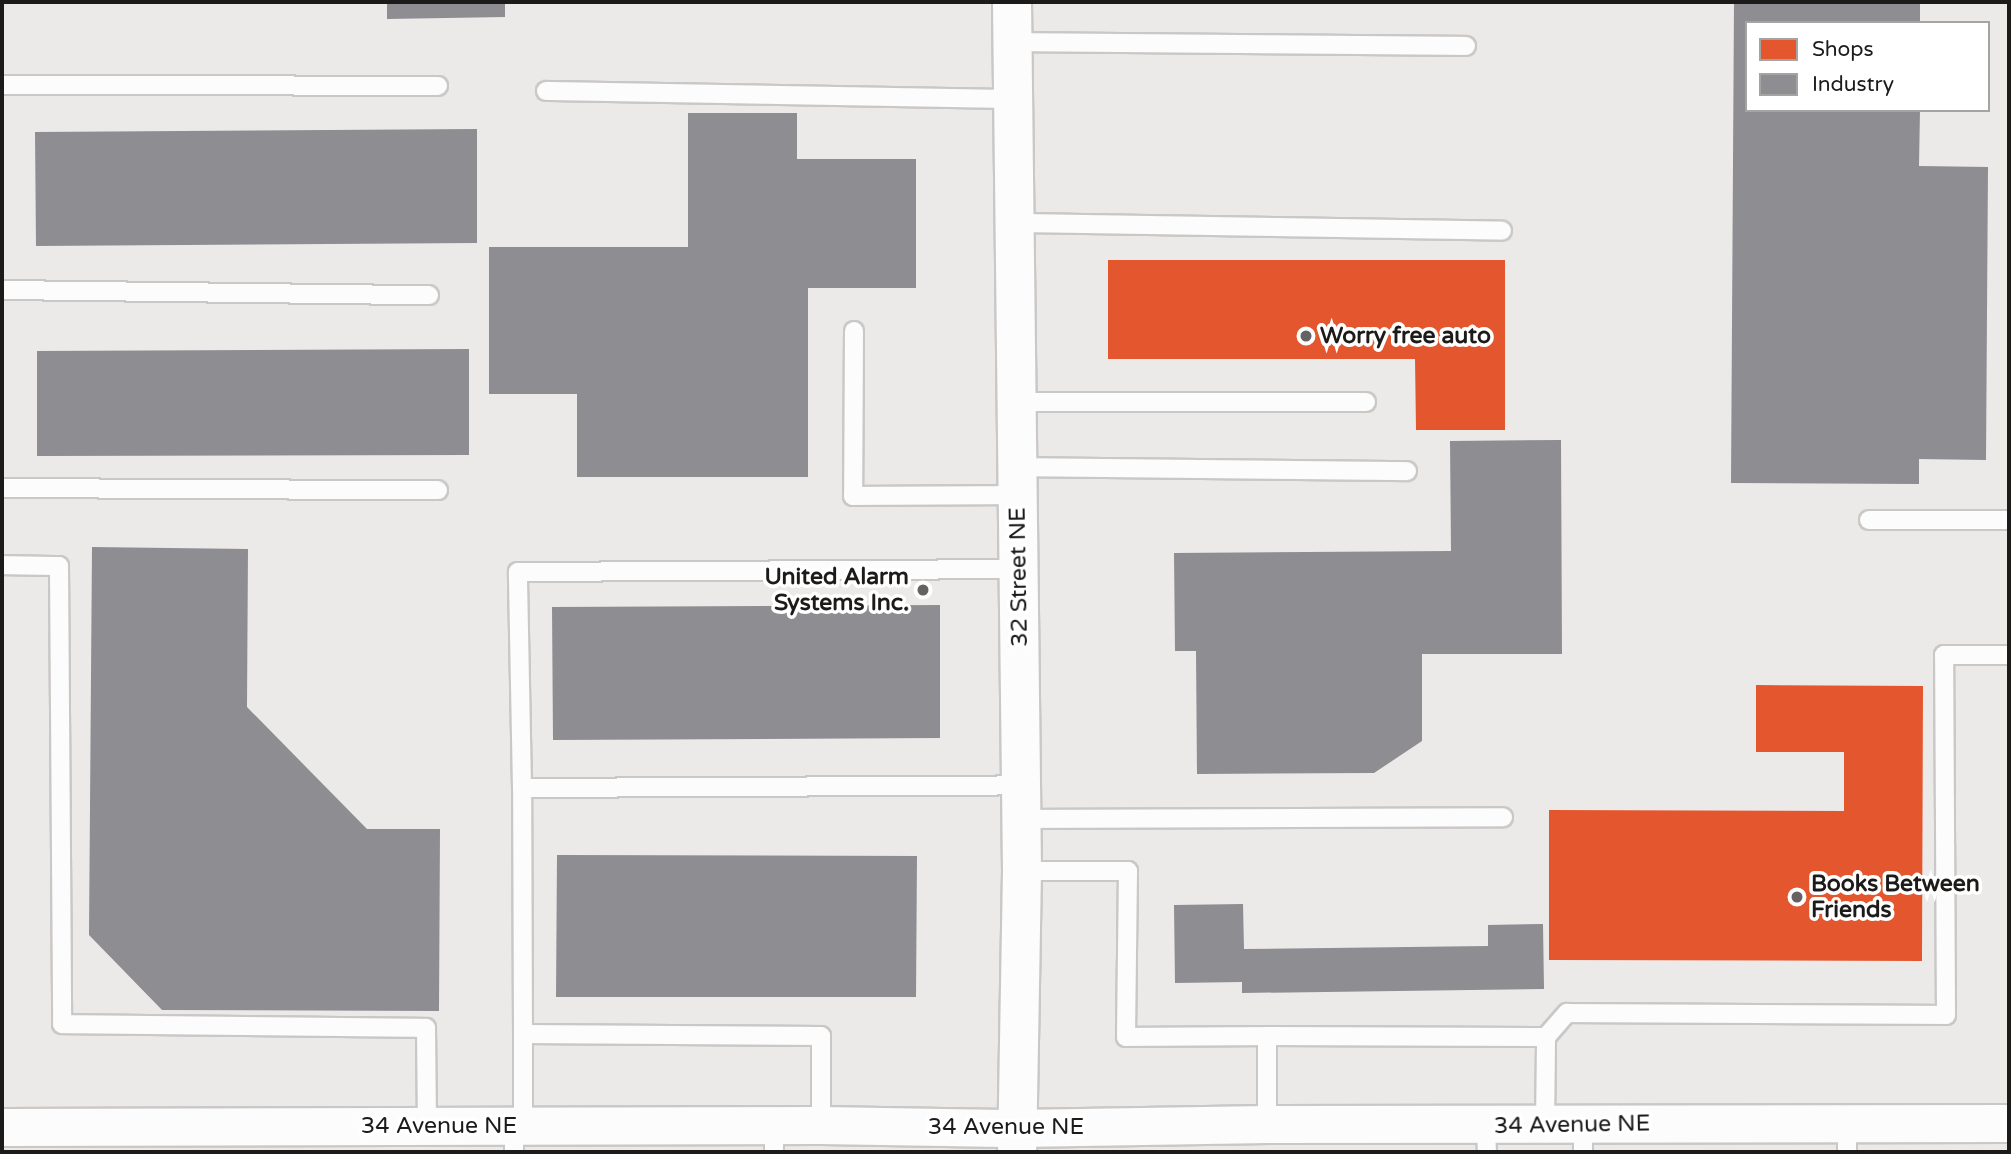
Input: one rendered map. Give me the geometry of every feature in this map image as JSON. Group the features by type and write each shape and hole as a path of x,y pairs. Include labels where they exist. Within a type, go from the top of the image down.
{"street":[{"name":"32 Street NE","path":"1012,2 1022,871 1017,1140"},
{"name":"34 Avenue NE","path":"2,1127 427,1126 517,1135 774,1139 821,1125 1017,1140 1267,1124 1487,1139 1545,1125 1583,1138 1847,1138 2009,1123"}],"lane":[{"path":"1013,42 1466,46"},
{"path":"2,85 439,86"},
{"path":"546,90 1013,99"},
{"path":"1015,223 1502,231"},
{"path":"2,290 429,295"},
{"path":"854,331 853,496 1018,481 1407,471"},
{"path":"1017,402 1366,402"},
{"path":"2,488 439,490"},
{"path":"1869,520 2009,520"},
{"path":"2,565 59,566 62,1024 426,1028 427,1126"},
{"path":"517,1135 523,1034 518,572 1018,569"},
{"path":"1545,1125 1546,1037 1567,1013 1946,1014 1944,655 2009,655"},
{"path":"522,788 1503,817"},
{"path":"1022,871 1128,871 1126,1037 1546,1037"},
{"path":"523,1034 821,1035 821,1125"},
{"path":"1267,1036 1267,1124"}],"building: Shops":[{"path":"1108,260 1505,260 1505,430 1416,430 1415,359 1108,359"},
{"path":"1756,685 1923,686 1922,961 1549,960 1549,810 1844,811 1844,752 1756,752"}],"building: Industry":[{"path":"387,2 505,2 505,17 387,19"},
{"path":"1734,2 1920,2 1920,21 1745,21 1745,112 1920,112 1919,166 1988,167 1986,460 1919,459 1919,484 1731,483"},
{"path":"688,113 797,113 797,159 916,159 916,288 808,288 808,477 577,477 577,394 489,394 489,247 688,247"},
{"path":"477,129 477,243 36,246 35,132"},
{"path":"469,349 469,455 37,456 37,351"},
{"path":"1561,440 1562,654 1422,654 1422,741 1374,773 1197,774 1196,651 1175,651 1174,553 1451,551 1450,441"},
{"path":"92,547 248,549 247,707 367,829 440,829 439,1011 162,1010 89,935"},
{"path":"940,605 940,738 553,740 552,607"},
{"path":"557,855 917,856 916,997 556,997"},
{"path":"1243,904 1244,949 1488,946 1488,925 1543,924 1544,989 1242,993 1242,982 1175,983 1174,905"}],"place":[{"name":"Worry free auto","path":"1306,336"},
{"name":"United Alarm Systems Inc.","path":"923,590"},
{"name":"Books Between Friends","path":"1797,897"}]}
